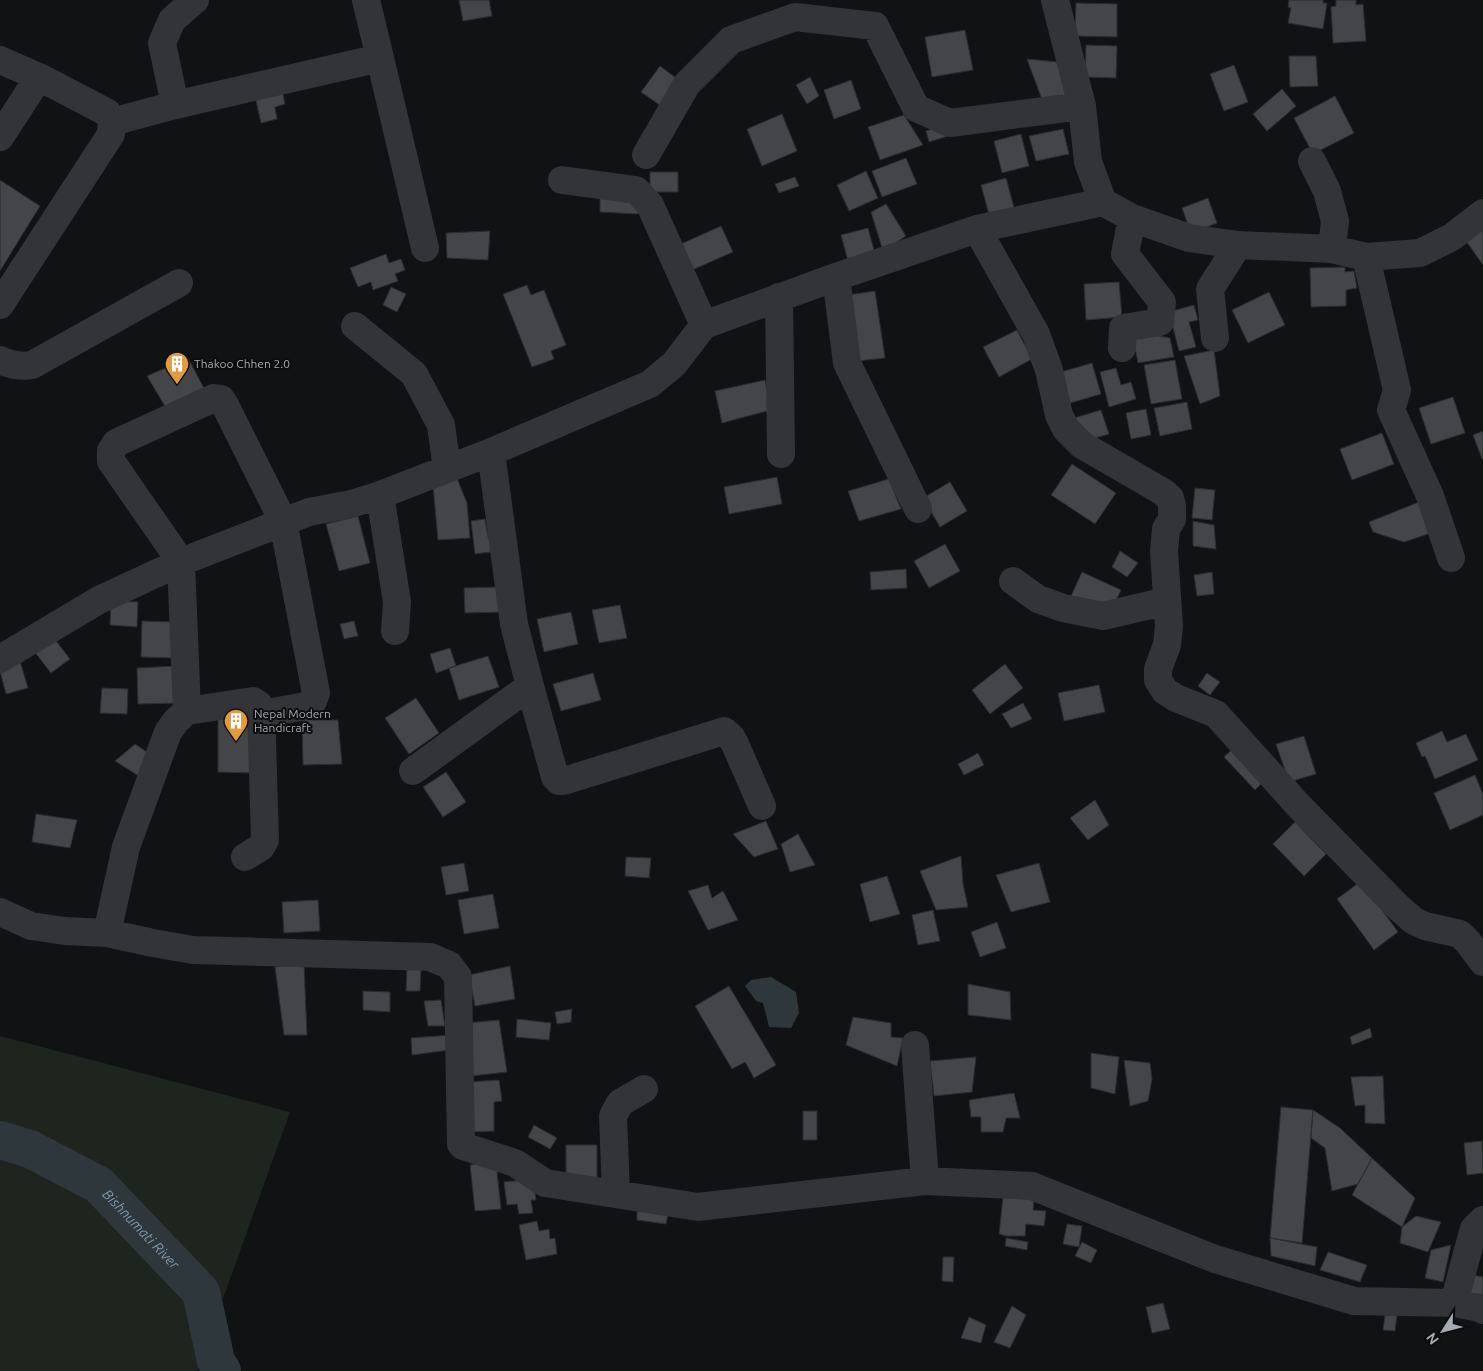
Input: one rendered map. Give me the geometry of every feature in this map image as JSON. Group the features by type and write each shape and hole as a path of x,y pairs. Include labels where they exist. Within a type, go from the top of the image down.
{"street":[{"path":"175,105 162,43 172,20 194,0"},
{"path":"366,0 425,248"},
{"path":"1055,0 1082,106 1088,162 1103,202 1132,218 1189,238 1238,245 1332,249 1366,257 1420,253 1452,237 1483,213"},
{"path":"646,155 687,84 731,40 795,17 875,26 916,108 950,123 1082,106"},
{"path":"112,122 175,105 380,58"},
{"path":"0,60 108,113 112,122 111,134 0,305"},
{"path":"0,137 39,78"},
{"path":"1312,161 1327,191 1335,221 1332,249"},
{"path":"562,180 636,190 650,205 704,325"},
{"path":"0,659 99,600 181,562 309,512 351,504 380,495 491,452 650,384 674,364 704,325 836,277 977,230 1103,202"},
{"path":"1122,348 1123,328 1160,322 1162,302 1126,254 1132,218"},
{"path":"977,230 1036,334 1048,370 1059,415 1066,429 1082,445 1163,492 1170,498 1172,519 1166,529 1164,551 1169,626 1166,645 1158,669 1158,680 1165,691 1176,698 1216,714 1298,805 1397,906 1414,921 1425,926 1460,934 1478,953 1483,962"},
{"path":"1215,338 1210,289 1238,245"},
{"path":"1366,257 1397,390 1391,410 1430,496 1451,558"},
{"path":"836,277 847,363 918,509"},
{"path":"0,360 13,366 32,365 178,283"},
{"path":"779,297 781,454"},
{"path":"355,326 414,374 441,425 447,469"},
{"path":"188,711 181,562 111,461 111,451 116,443 214,398 221,399 225,405 284,521 316,694 313,701 306,706 261,714"},
{"path":"491,452 514,624 555,777 559,781 564,782 724,732 731,737 735,744 762,806"},
{"path":"380,495 397,602 395,631"},
{"path":"1013,580 1038,599 1063,608 1103,616 1167,601"},
{"path":"413,771 530,686"},
{"path":"107,933 126,846 168,732 176,721 188,711 253,701 260,708 265,840 261,846 245,858"},
{"path":"0,912 31,926 65,931 107,933 193,950 430,957 449,965 458,977 461,1144 515,1163 545,1182 698,1207 925,1181 1032,1186 1215,1259 1354,1301 1454,1303 1483,1310"},
{"path":"915,1045 925,1181"},
{"path":"616,1194 613,1116 620,1104 644,1089"},
{"path":"1454,1303 1472,1234 1474,1229 1483,1220"}],"shaded area":[{"path":"771,977 796,992 799,1013 791,1028 769,1027 763,1003 756,1001 745,986 751,980"},
{"path":"0,1036 290,1112 197,1371 0,1371"}],"building":[{"path":"459,0 489,0 492,16 463,21"},
{"path":"1289,0 1323,0 1323,3 1327,3 1323,29 1288,23 1291,8 1288,7"},
{"path":"1336,0 1356,0 1356,5 1363,4 1366,41 1333,43 1331,7 1336,6"},
{"path":"1076,3 1117,4 1117,37 1075,36"},
{"path":"965,30 973,70 932,77 925,37"},
{"path":"1086,45 1117,46 1116,78 1085,77"},
{"path":"1289,56 1316,56 1318,86 1290,87"},
{"path":"1027,59 1068,63 1076,102 1044,105"},
{"path":"1234,65 1248,102 1224,111 1210,74"},
{"path":"660,66 680,81 661,106 641,92"},
{"path":"810,77 819,96 807,104 796,85"},
{"path":"851,80 861,109 834,119 824,90"},
{"path":"281,86 285,104 275,107 277,119 261,123 254,92"},
{"path":"1282,89 1296,106 1267,131 1253,114"},
{"path":"1335,96 1354,133 1313,154 1294,118"},
{"path":"782,114 797,151 762,166 747,129"},
{"path":"904,115 923,145 880,160 868,127"},
{"path":"941,126 948,136 929,142 926,131"},
{"path":"1063,129 1069,154 1036,161 1029,136"},
{"path":"1021,134 1029,166 1002,173 994,141"},
{"path":"906,158 917,184 882,197 872,171"},
{"path":"866,171 878,198 849,211 837,185"},
{"path":"650,172 678,172 678,192 650,192"},
{"path":"795,177 799,186 779,193 775,184"},
{"path":"1006,178 1015,211 990,218 981,185"},
{"path":"0,180 40,206 0,271"},
{"path":"600,197 638,199 638,214 600,212"},
{"path":"1208,198 1217,223 1191,233 1182,208"},
{"path":"886,204 906,236 883,251 871,212"},
{"path":"721,226 733,252 692,270 681,244"},
{"path":"868,228 875,254 848,261 841,235"},
{"path":"1483,229 1483,265 1466,241"},
{"path":"490,231 488,260 447,258 446,233"},
{"path":"386,254 389,263 401,259 405,270 395,274 398,281 373,290 371,282 358,287 350,268"},
{"path":"1345,267 1345,272 1354,271 1357,288 1346,290 1346,306 1311,307 1310,268"},
{"path":"1119,282 1122,317 1086,320 1084,284"},
{"path":"527,285 531,295 544,290 566,345 551,351 554,359 532,367 503,294"},
{"path":"391,287 406,294 397,312 383,305"},
{"path":"875,291 885,358 857,361 848,295"},
{"path":"1269,292 1285,325 1248,343 1232,310"},
{"path":"1194,305 1198,320 1189,322 1196,347 1179,351 1169,312"},
{"path":"1017,330 1032,359 999,377 983,347"},
{"path":"1132,331 1170,338 1174,357 1138,363"},
{"path":"1214,350 1220,396 1200,404 1184,356"},
{"name":"Thakoo Chhen 2.0","path":"188,358 207,394 169,413 147,376"},
{"path":"1175,360 1182,399 1151,404 1144,365"},
{"path":"1092,363 1101,394 1070,403 1061,372"},
{"path":"1116,368 1121,385 1131,382 1136,399 1109,407 1100,372"},
{"path":"765,380 771,410 722,423 715,391"},
{"path":"1453,397 1465,433 1431,444 1419,408"},
{"path":"1187,402 1192,429 1160,436 1154,408"},
{"path":"1146,409 1151,435 1131,439 1126,413"},
{"path":"1101,410 1109,434 1081,442 1074,418"},
{"path":"1483,431 1483,458 1482,459 1473,435"},
{"path":"1382,433 1394,464 1352,480 1340,449"},
{"path":"1072,464 1116,493 1095,524 1051,495"},
{"path":"456,476 467,503 470,538 438,540 433,485"},
{"path":"777,477 782,504 729,514 724,487"},
{"path":"889,479 901,509 859,521 848,491"},
{"path":"950,482 967,511 940,527 923,498"},
{"path":"1195,488 1215,490 1212,520 1192,518"},
{"path":"1419,502 1431,533 1404,542 1373,532 1369,522"},
{"path":"358,516 370,563 339,571 326,524"},
{"path":"485,519 488,537 496,536 498,551 475,554 471,521"},
{"path":"1193,521 1214,525 1216,549 1193,546"},
{"path":"945,544 960,571 929,588 914,561"},
{"path":"1120,551 1138,563 1127,577 1112,567"},
{"path":"906,569 907,588 871,590 870,572"},
{"path":"1082,572 1121,590 1110,614 1071,596"},
{"path":"1212,572 1214,594 1197,596 1194,575"},
{"path":"498,587 500,612 465,613 464,588"},
{"path":"111,601 138,602 137,627 110,625"},
{"path":"620,605 627,638 599,643 592,610"},
{"path":"571,612 578,644 544,652 537,619"},
{"path":"142,621 177,622 175,658 141,657"},
{"path":"354,621 358,636 344,639 340,624"},
{"path":"53,637 70,659 51,673 34,651"},
{"path":"450,648 456,666 436,673 430,654"},
{"path":"488,656 499,687 459,700 449,668"},
{"path":"20,661 28,688 6,694 0,671"},
{"path":"1005,664 1023,688 990,714 972,690"},
{"path":"176,666 177,703 138,704 137,668"},
{"path":"593,673 601,700 561,711 553,684"},
{"path":"1207,673 1220,682 1210,695 1198,686"},
{"path":"1099,685 1105,712 1064,721 1058,693"},
{"path":"102,688 128,689 127,714 100,713"},
{"path":"416,698 439,733 409,754 385,718"},
{"path":"1023,703 1032,719 1011,728 1002,714"},
{"name":"Nepal Modern Handicraft","path":"218,711 254,712 254,773 218,772"},
{"path":"302,720 338,720 342,764 303,765"},
{"path":"1442,731 1447,742 1466,734 1478,760 1435,779 1425,756 1422,757 1416,743"},
{"path":"1304,736 1316,774 1289,782 1276,744"},
{"path":"135,744 153,756 137,775 115,761"},
{"path":"1238,744 1268,777 1255,790 1224,757"},
{"path":"978,753 984,765 964,775 958,764"},
{"path":"446,772 466,802 443,817 423,787"},
{"path":"1475,775 1483,794 1483,815 1450,830 1434,793"},
{"path":"1095,800 1109,825 1088,840 1070,818"},
{"path":"36,814 77,820 70,848 32,842"},
{"path":"766,821 778,849 754,857 733,834"},
{"path":"1295,822 1326,854 1304,876 1273,844"},
{"path":"798,834 815,865 790,872 781,844"},
{"path":"961,856 963,884 968,907 936,910 920,871"},
{"path":"626,857 651,858 649,878 625,876"},
{"path":"464,863 469,891 446,895 441,867"},
{"path":"1039,863 1050,902 1011,912 996,875"},
{"path":"887,876 900,914 870,922 860,884"},
{"path":"1361,881 1398,932 1374,950 1337,899"},
{"path":"708,885 712,898 723,891 738,920 708,930 688,891"},
{"path":"493,894 499,928 464,934 458,900"},
{"path":"318,900 320,931 284,933 282,902"},
{"path":"933,910 940,941 918,945 912,915"},
{"path":"997,922 1006,948 980,957 971,932"},
{"path":"304,964 307,1035 284,1035 275,967"},
{"path":"510,966 515,999 475,1006 469,975"},
{"path":"407,968 421,969 420,991 406,991"},
{"path":"968,984 1010,992 1011,1020 968,1015"},
{"path":"729,986 776,1065 754,1078 745,1062 732,1069 695,1006"},
{"path":"363,991 390,992 390,1012 363,1010"},
{"path":"441,1000 445,1026 428,1026 424,1001"},
{"path":"572,1009 571,1022 557,1024 555,1012"},
{"path":"853,1017 891,1023 891,1037 903,1038 897,1066 846,1045"},
{"path":"517,1019 551,1023 549,1040 516,1037"},
{"path":"499,1020 507,1072 471,1076 466,1023"},
{"path":"1370,1028 1372,1037 1352,1045 1350,1037"},
{"path":"451,1035 450,1050 412,1055 411,1038"},
{"path":"1091,1053 1119,1057 1115,1094 1091,1088"},
{"path":"976,1057 972,1092 934,1096 930,1061"},
{"path":"1124,1060 1150,1063 1152,1079 1148,1101 1130,1106"},
{"path":"1383,1076 1385,1124 1365,1123 1365,1105 1355,1106 1351,1077"},
{"path":"499,1080 502,1101 494,1102 494,1131 469,1132 469,1082"},
{"path":"1014,1093 1020,1118 1006,1118 1003,1132 981,1132 981,1117 971,1117 969,1100"},
{"path":"1281,1107 1313,1110 1302,1243 1270,1238"},
{"path":"1313,1110 1340,1128 1372,1158 1358,1184 1332,1191 1325,1148 1311,1138"},
{"path":"803,1111 817,1111 817,1140 803,1140"},
{"path":"534,1125 557,1138 550,1149 528,1137"},
{"path":"1482,1141 1483,1173 1467,1175 1464,1143"},
{"path":"566,1145 597,1145 597,1179 566,1179"},
{"path":"1372,1158 1415,1198 1402,1227 1352,1195"},
{"path":"496,1162 501,1209 475,1211 470,1165"},
{"path":"533,1179 536,1200 531,1200 533,1213 519,1214 517,1204 507,1205 504,1182"},
{"path":"1004,1189 1035,1192 1033,1210 1046,1211 1044,1226 1026,1224 1025,1236 999,1234"},
{"path":"637,1205 670,1205 666,1224 637,1220"},
{"path":"1416,1216 1441,1222 1428,1252 1400,1243 1402,1227"},
{"path":"537,1221 539,1231 549,1229 550,1239 555,1238 557,1254 526,1260 519,1225"},
{"path":"1067,1224 1082,1226 1079,1247 1063,1244"},
{"path":"1006,1238 1028,1242 1027,1250 1005,1246"},
{"path":"1270,1238 1317,1247 1315,1266 1271,1256"},
{"path":"1082,1242 1097,1250 1091,1263 1075,1256"},
{"path":"1451,1245 1443,1282 1425,1278 1431,1250"},
{"path":"1328,1252 1367,1265 1360,1282 1320,1270"},
{"path":"943,1257 954,1257 953,1282 942,1281"},
{"path":"1468,1274 1483,1277 1483,1301 1463,1297"},
{"path":"1163,1303 1170,1329 1152,1333 1146,1307"},
{"path":"1012,1306 1026,1315 1010,1348 994,1342"},
{"path":"1385,1315 1397,1315 1395,1331 1383,1330"},
{"path":"969,1317 986,1325 981,1343 961,1338"}],"waterway":[{"name":"Bishnumati River","path":"0,1140 30,1149 99,1185 201,1292 216,1361 222,1371"}],"place":[{"name":"Thakoo Chhen 2.0","path":"177,385"},
{"name":"Nepal Modern Handicraft","path":"236,742"}]}
